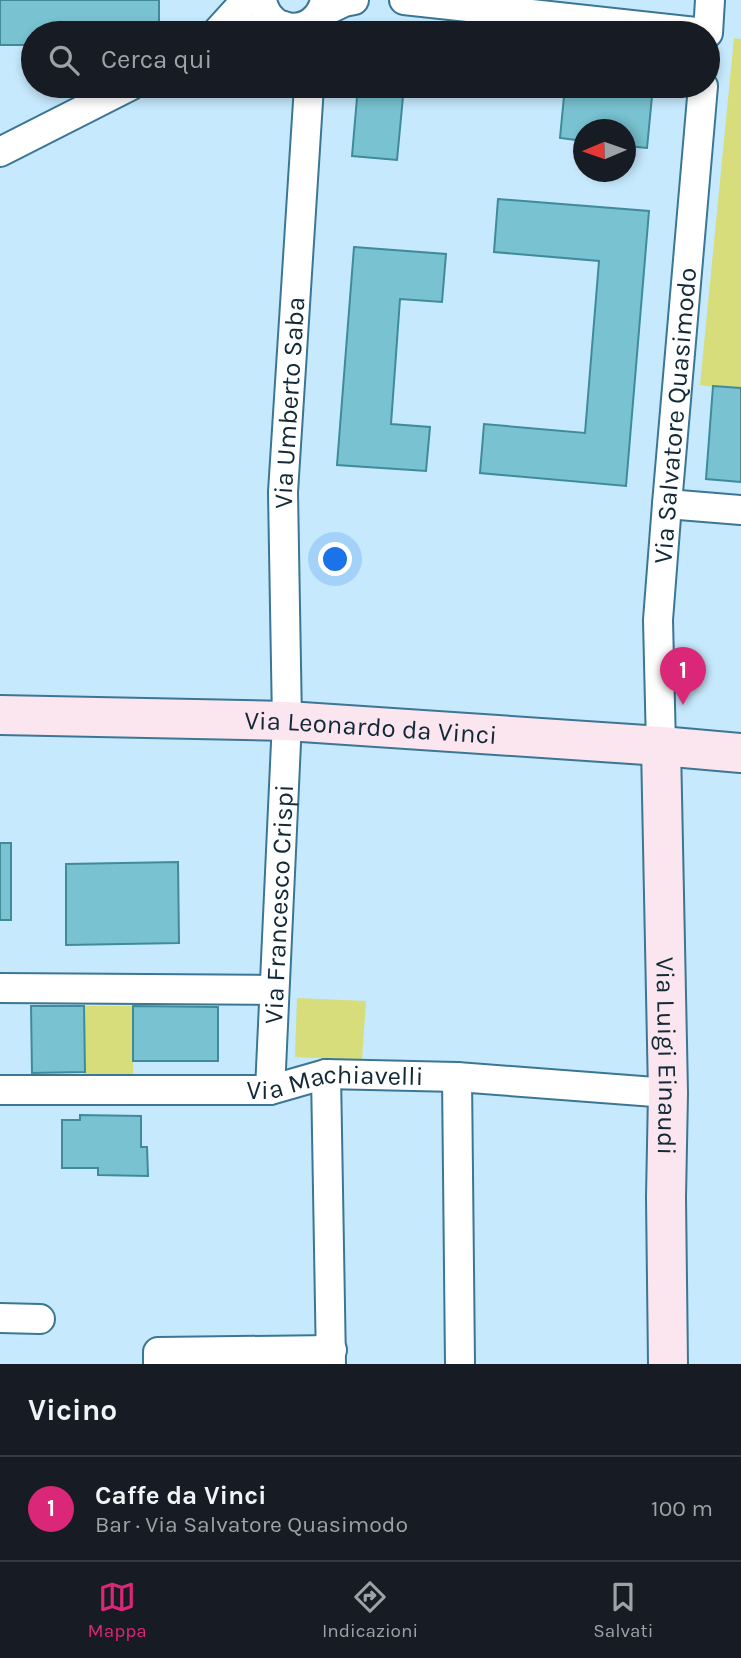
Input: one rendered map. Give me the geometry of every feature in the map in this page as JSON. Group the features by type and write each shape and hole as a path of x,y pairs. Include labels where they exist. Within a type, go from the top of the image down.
{"street":[{"path":"227,21 246,0"},
{"path":"262,0 267,14 274,21"},
{"path":"308,21 344,2 354,0"},
{"path":"404,0 597,21"},
{"path":"708,21 710,0"},
{"path":"0,152 106,98"},
{"name":"Via Umberto Saba","path":"287,720 283,492 308,98"},
{"name":"Via Salvatore Quasimodo","path":"662,746 658,620 702,98"},
{"path":"667,504 741,510"},
{"name":"Via Leonardo da Vinci","path":"0,715 287,720 741,753"},
{"name":"Via Francesco Crispi","path":"270,1090 287,720"},
{"name":"Via Luigi Einaudi","path":"662,746 668,1093 668,1364"},
{"path":"0,988 274,990"},
{"path":"158,1364 158,1352 332,1357 326,1074"},
{"name":"Via Machiavelli","path":"0,1090 270,1090 326,1074 457,1077 668,1093"},
{"path":"457,1077 460,1364"},
{"path":"0,1318 40,1318"}],"green space":[{"path":"734,38 741,39 741,482 706,479 713,387 700,385"},
{"path":"297,998 366,1001 362,1060 295,1057"},
{"path":"84,1006 133,1006 133,1081 84,1082"}],"building":[{"path":"0,0 159,0 159,21 21,21 21,45 0,45"},
{"path":"357,98 403,98 397,160 352,156"},
{"path":"564,98 652,98 647,148 636,147 636,119 573,119 573,140 560,138"},
{"path":"498,199 649,211 626,486 480,473 484,424 585,433 599,261 494,252"},
{"path":"354,247 446,254 442,302 400,299 391,424 430,427 426,471 337,465"},
{"path":"713,386 741,388 741,482 706,479"},
{"path":"0,843 11,843 11,920 0,920"},
{"path":"178,862 179,943 66,945 66,864"},
{"path":"31,1006 84,1006 85,1072 32,1073"},
{"path":"133,1006 218,1007 218,1061 133,1061"},
{"path":"80,1115 141,1116 141,1147 147,1147 148,1176 98,1175 98,1168 62,1168 62,1120 80,1120"}],"place":[{"name":"Caffe da Vinci","path":"683,705"}]}
